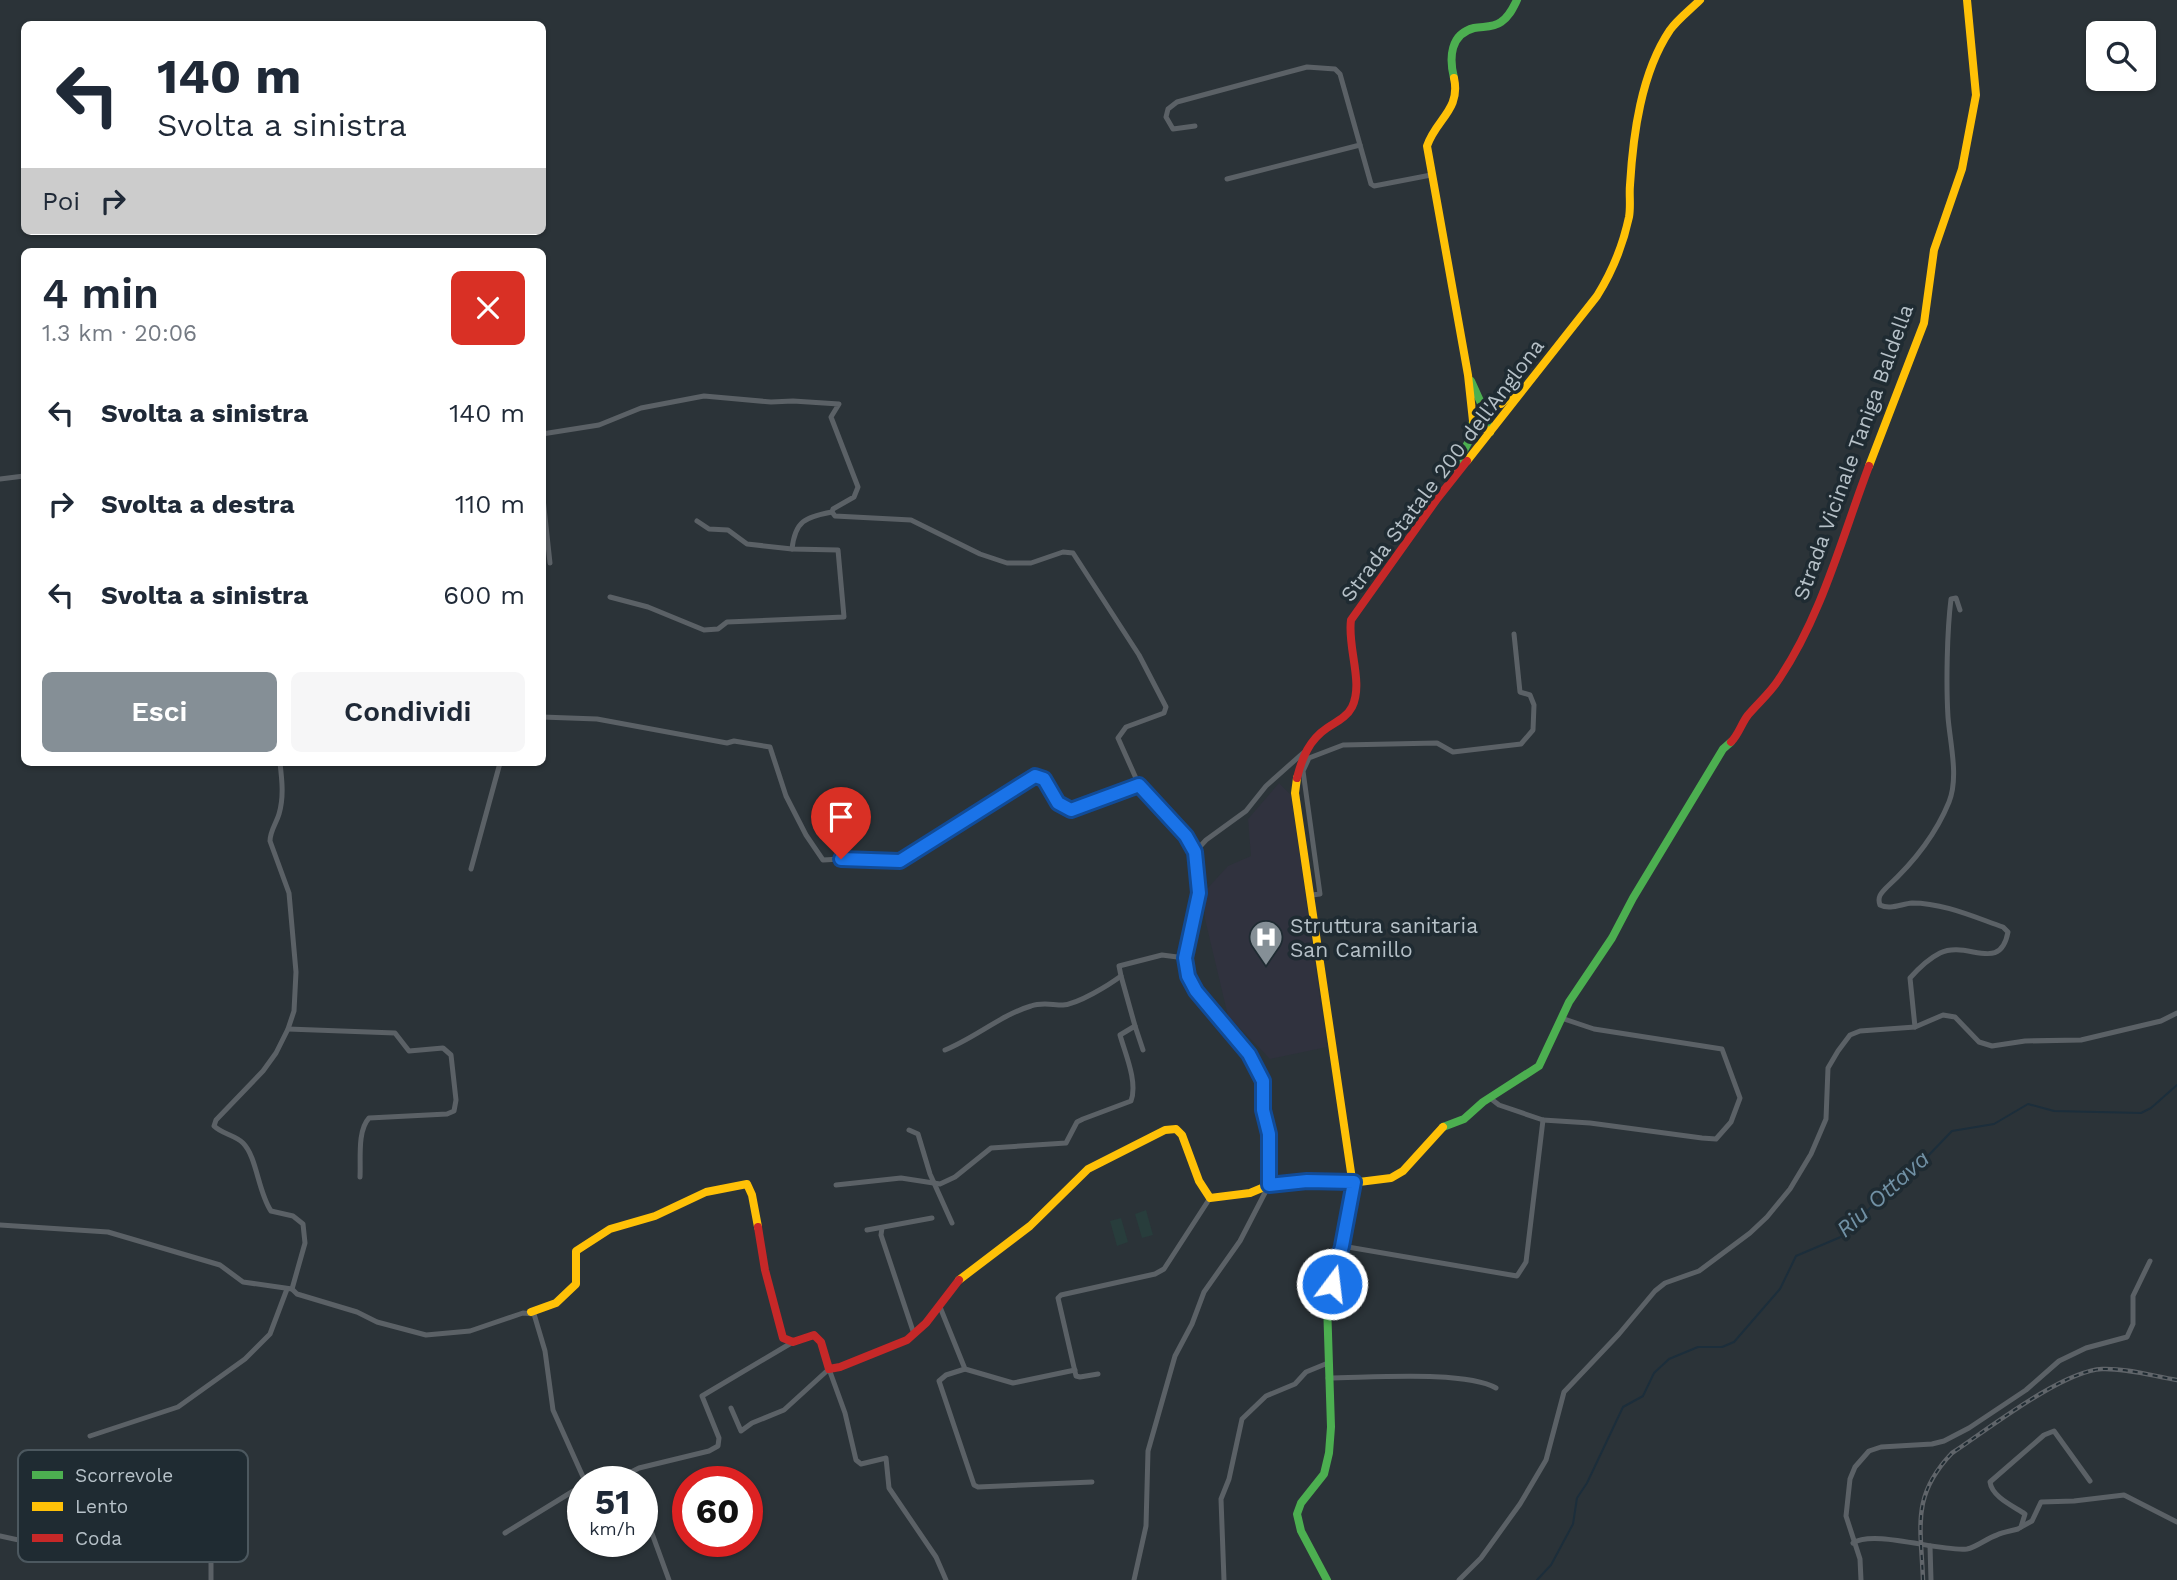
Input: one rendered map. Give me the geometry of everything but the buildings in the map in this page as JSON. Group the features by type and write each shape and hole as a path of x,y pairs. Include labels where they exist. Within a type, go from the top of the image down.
{"street":[{"path":"1437,499 1469,441 1473,421 1468,375 1427,157 1429,137 1451,108 1457,95 1450,67 1455,43 1473,29 1490,28 1505,22 1517,0"},
{"name":"Strada Statale 200 dell'Anglona","path":"1327,1580 1301,1531 1297,1514 1301,1503 1324,1474 1329,1453 1331,1427 1327,1303 1342,1246 1354,1182 1295,793 1298,769 1305,751 1318,734 1349,713 1354,703 1357,688 1350,640 1351,620 1437,499 1598,296 1618,259 1630,214 1630,186 1642,103 1669,31 1700,0"},
{"name":"Strada Vicinale Taniga Baldella","path":"1210,1198 1250,1193 1269,1185 1391,1178 1403,1171 1444,1126 1464,1119 1490,1098 1539,1066 1569,1002 1612,938 1633,898 1690,807 1703,780 1723,749 1739,734 1746,718 1778,681 1791,660 1826,586 1924,323 1934,250 1962,169 1976,95 1967,0"},
{"path":"1195,126 1173,129 1166,117 1168,109 1177,102 1317,66 1335,69 1340,74 1371,184 1374,186 1431,175"},
{"path":"1227,179 1360,145"},
{"path":"1484,404 1501,404 1538,369"},
{"path":"1468,375 1484,404 1490,432"},
{"path":"546,433 599,425 641,408 704,396 839,404 831,417 858,487 855,497 832,512 814,515 799,524 793,536 792,549"},
{"path":"1473,421 1490,432"},
{"path":"0,479 21,476"},
{"path":"832,512 835,516 911,520 980,554 1007,563 1031,563 1063,552 1073,553 1139,655 1166,707 1164,713 1126,727 1118,738 1139,785 1186,836 1195,852 1199,893 1185,958 1188,976 1196,991 1249,1054 1263,1081 1263,1110 1269,1134 1269,1185 1240,1241 1204,1292 1192,1324 1175,1356 1149,1451 1146,1526 1134,1580"},
{"path":"610,597 648,607 712,631 727,622 844,617 838,550 747,544 727,530 709,529 697,522"},
{"path":"546,526 550,563"},
{"path":"1915,1027 1910,978 1940,953 1964,949 1984,954 1997,953 2006,944 2008,932 2003,927 1938,905 1901,904 1888,908 1880,905 1878,900 1880,894 1912,862 1933,832 1950,800 1953,787 1948,713 1951,599 1956,598 1960,610"},
{"path":"1312,895 1320,894 1303,771 1309,758 1343,744 1437,743 1453,752 1521,744 1533,730 1534,705 1530,695 1520,692 1514,634"},
{"path":"546,717 582,717 727,743 734,741 770,747 786,796 806,835 823,860 859,858 900,861 1035,776 1044,779 1058,803 1071,810 1139,785"},
{"path":"1195,852 1206,840 1246,811 1266,786 1305,751"},
{"path":"90,1436 178,1407 245,1359 270,1334 290,1289 304,1243 303,1224 293,1216 271,1211 264,1201 248,1151 242,1142 220,1132 214,1126 216,1120 276,1053 293,1012 296,972 289,893 270,841 270,833 280,812 283,789 280,766"},
{"path":"471,869 499,766"},
{"path":"1143,1050 1119,966 1162,955 1185,958"},
{"path":"945,1050 984,1032 1009,1015 1044,1003 1066,1005 1121,976"},
{"path":"1460,1580 1481,1558 1520,1504 1546,1460 1564,1392 1655,1291 1665,1283 1699,1271 1750,1233 1790,1189 1811,1154 1826,1119 1828,1068 1850,1035 1860,1031 1915,1027 1943,1015 1955,1017 1979,1042 1992,1046 2025,1041 2081,1040 2161,1021 2177,1013"},
{"path":"1490,1098 1500,1105 1543,1119 1716,1139 1731,1122 1740,1098 1721,1049 1594,1029 1561,1018"},
{"path":"836,1185 901,1178 940,1184 954,1177 991,1149 1066,1143 1077,1122 1131,1101 1132,1080 1120,1035 1135,1026"},
{"path":"288,1029 395,1033 409,1051 443,1048 451,1055 456,1101 454,1111 447,1114 369,1118 364,1124 362,1135 360,1177"},
{"path":"1342,1246 1517,1276 1526,1262 1543,1119"},
{"path":"731,1408 741,1431 752,1423 784,1410 829,1369 907,1340 940,1307 961,1277 1030,1226 1088,1169 1166,1130 1176,1129 1184,1135 1190,1161 1204,1192 1210,1198 1164,1269 1155,1274 1061,1295 1058,1298 1075,1370 1080,1377 1098,1374"},
{"path":"909,1130 918,1134 934,1184 952,1223"},
{"path":"1353,1169 1357,1177 1371,1181"},
{"name":"Strada Vicinale Taniga Baldella","path":"1351,1197 1360,1185 1371,1181"},
{"path":"0,1225 107,1232 220,1265 243,1282 290,1289 297,1294 357,1312 377,1322 426,1335 470,1331 556,1303 576,1284 576,1251 610,1229 655,1216 706,1192 747,1184 752,1195 765,1270 783,1338 793,1342"},
{"path":"867,1230 932,1218"},
{"path":"882,1228 881,1234 914,1335"},
{"path":"1861,1580 1860,1559 1846,1517 1849,1486 1855,1467 1868,1451 1881,1447 1944,1441 1969,1428 2026,1390 2059,1361 2086,1348 2127,1337 2133,1324 2133,1296 2150,1261"},
{"path":"940,1307 965,1369"},
{"path":"531,1312 534,1314 545,1351 553,1410 577,1466"},
{"path":"647,1466 709,1451 718,1446 719,1438 702,1395 793,1342 814,1335 821,1342 845,1413 856,1460 862,1464 886,1458 888,1488 936,1557 946,1580"},
{"path":"1224,1580 1221,1499 1229,1479 1242,1419 1266,1396 1295,1384 1306,1372 1328,1363"},
{"path":"1075,1370 1013,1383 965,1369 946,1375 939,1381 974,1485 978,1487 1092,1482"},
{"path":"1328,1378 1455,1378 1484,1381 1496,1388"},
{"path":"2021,1527 2025,1514 2001,1498 1991,1488 1990,1482 2044,1435 2054,1430 2090,1481"},
{"path":"505,1534 567,1495"},
{"path":"1853,1543 1858,1539 1887,1539 1969,1549 2032,1521 2041,1502 2124,1495 2177,1522"},
{"path":"0,1536 18,1541"},
{"path":"1930,1546 1931,1580"},
{"path":"658,1550 669,1580"},
{"path":"211,1562 211,1580"}],"shaded area":[{"name":"Struttura sanitaria San Camillo","path":"1279,783 1291,795 1327,1047 1270,1059 1228,1016 1205,919 1205,891 1228,866 1251,856 1248,819"}],"green space":[{"path":"1146,1210 1153,1235 1142,1238 1135,1214"},
{"path":"1121,1218 1128,1242 1117,1246 1110,1221"}],"waterway":[{"name":"Riu Ottava","path":"1537,1580 1551,1565 1573,1524 1577,1498 1587,1483 1623,1407 1643,1396 1654,1373 1669,1359 1698,1347 1722,1347 1734,1342 1780,1289 1796,1256 1843,1236 1898,1179 1923,1161 1952,1131 1994,1124 2028,1104 2054,1111 2141,1113 2151,1108 2177,1085"}],"railway":[{"path":"1923,1580 1920,1527 1924,1498 1930,1483 1952,1453 2046,1390 2086,1372 2120,1370 2177,1380"}],"traffic: fast":[{"path":"1454,78 1452,55 1460,36 1474,28 1498,24 1509,15 1517,0"},
{"path":"1471,381 1485,412 1490,432"},
{"path":"1451,474 1469,441 1473,421"},
{"path":"1443,1127 1464,1119 1483,1102 1539,1066 1569,1002 1612,938 1633,898 1723,749 1731,742"},
{"path":"1327,1580 1301,1531 1297,1514 1301,1503 1324,1474 1329,1453 1331,1427 1327,1303 1342,1246 1353,1186"}],"traffic: slow":[{"path":"1467,461 1597,296 1607,277 1620,248 1629,217 1633,146 1645,85 1670,30 1700,0"},
{"path":"1869,466 1924,323 1934,250 1962,169 1976,95 1967,0"},
{"path":"1454,78 1455,89 1451,106 1427,146 1468,375 1473,421 1490,432"},
{"path":"1484,404 1501,404 1519,387"},
{"path":"1297,778 1295,793 1353,1186"},
{"path":"959,1280 1030,1226 1088,1169 1165,1130 1176,1129 1182,1135 1199,1181 1210,1198 1250,1193 1269,1185 1307,1181 1359,1182 1391,1178 1403,1171 1443,1127"},
{"path":"531,1312 556,1303 576,1284 576,1251 610,1229 655,1216 706,1192 747,1184 752,1195 758,1227"}],"traffic: jam":[{"path":"1297,778 1311,744 1352,707 1356,676 1351,620 1467,461"},
{"path":"1731,742 1748,715 1776,684 1807,629 1830,575 1869,466"},
{"path":"758,1227 765,1270 783,1338 793,1342 814,1335 821,1342 829,1369 907,1340 926,1323 959,1280"}],"place":[{"name":"Struttura sanitaria San Camillo","path":"1266,967"}],"route":[{"path":"841,859 900,861 1035,776 1044,779 1058,803 1071,810 1139,785 1186,836 1195,852 1199,893 1185,958 1188,976 1196,991 1249,1054 1263,1081 1263,1110 1269,1134 1269,1185 1307,1181 1354,1182 1332,1284"}]}
